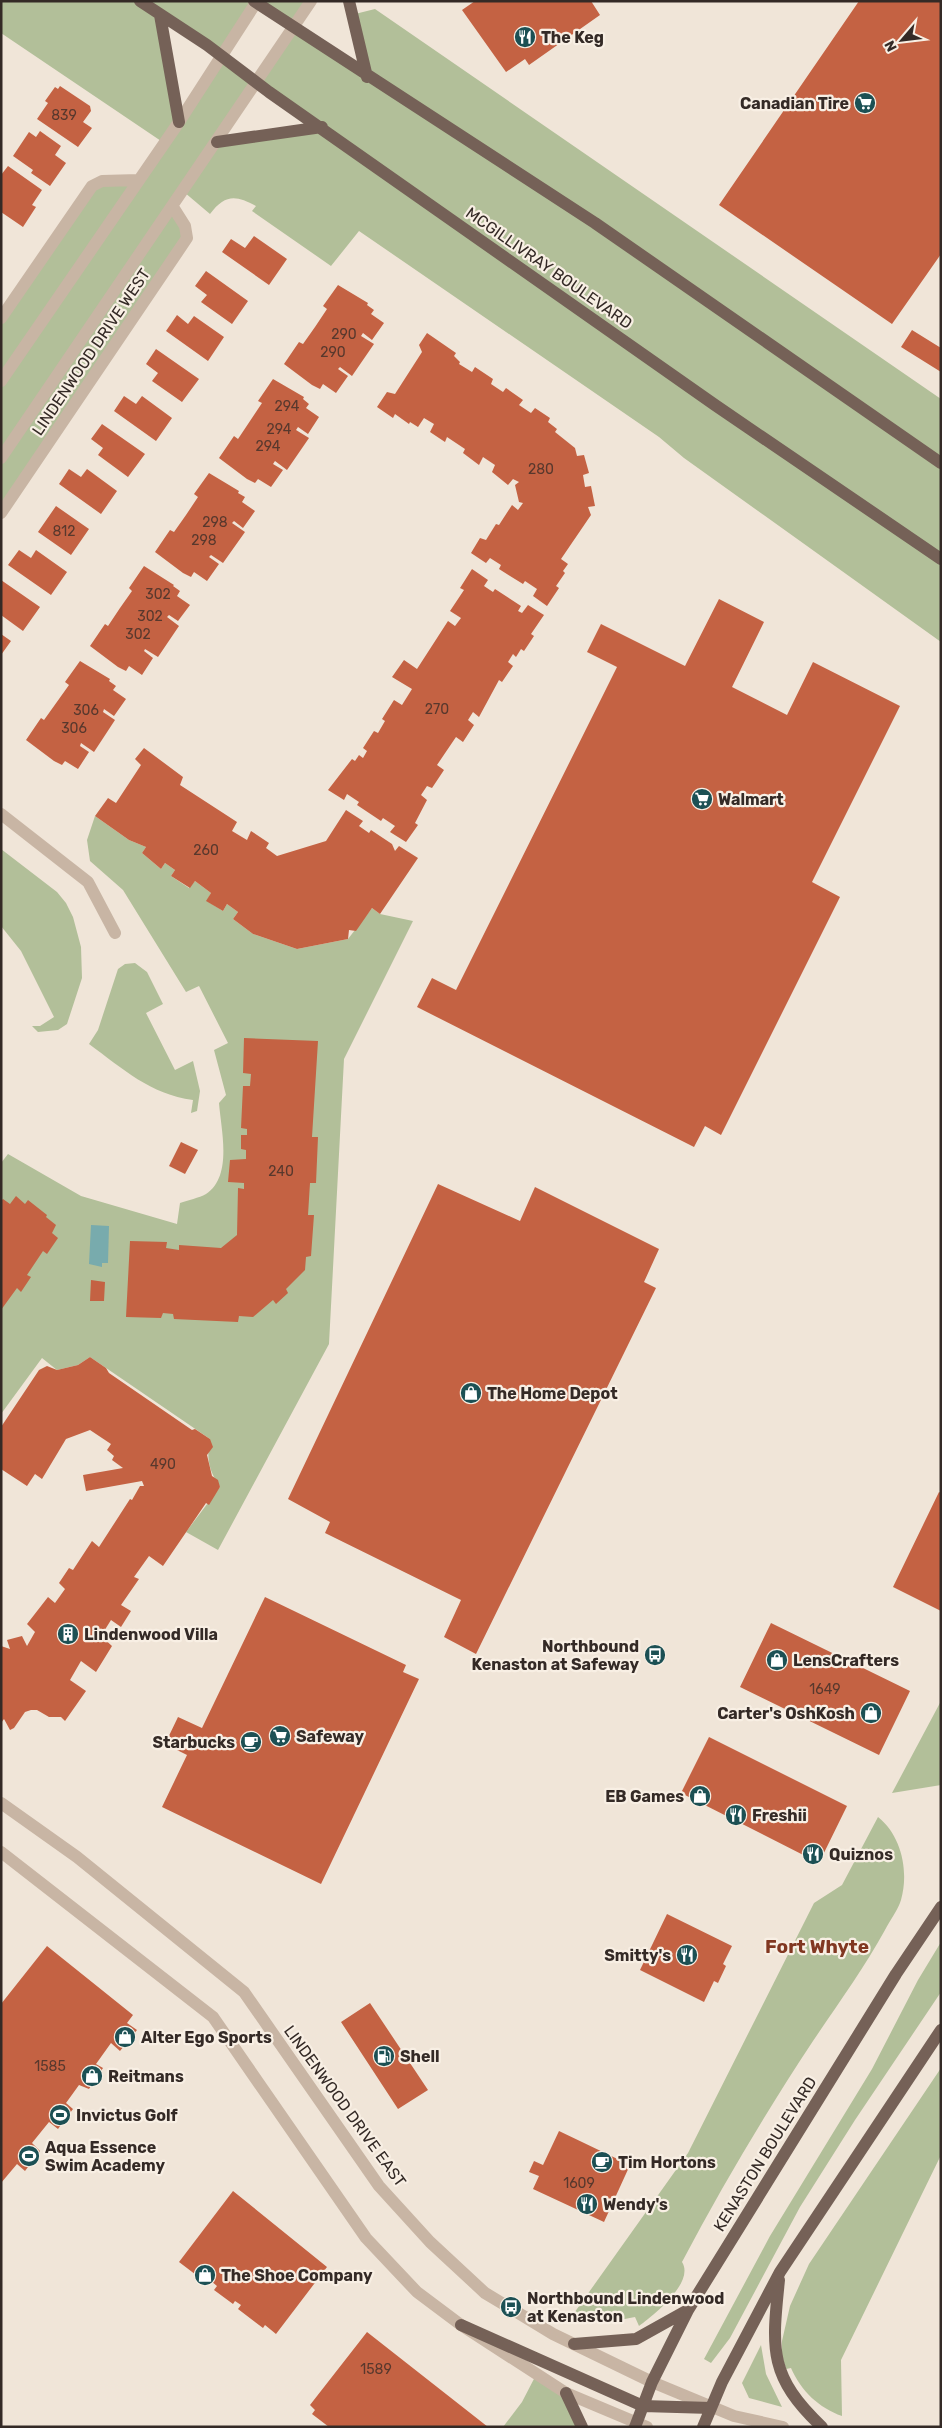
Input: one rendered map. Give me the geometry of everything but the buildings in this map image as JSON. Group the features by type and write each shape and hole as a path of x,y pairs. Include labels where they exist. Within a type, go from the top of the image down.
{"main road":[{"name":"MCGILLIVRAY BOULEVARD","path":"140,1 221,55 715,405 941,559"},
{"path":"349,1 367,77"},
{"path":"256,2 367,77 594,223 941,463"},
{"path":"160,15 179,122"},
{"path":"217,142 322,127"},
{"name":"KENASTON BOULEVARD","path":"640,2425 642,2406 652,2382 688,2310 896,1974 941,1907"},
{"path":"703,2427 722,2382 780,2272 941,2030"},
{"path":"780,2272 775,2351 781,2376 806,2412 822,2427"},
{"path":"574,2344 636,2339 688,2310"},
{"path":"461,2325 642,2406 711,2408"},
{"path":"566,2393 582,2427"}],"street":[{"name":"LINDENWOOD DRIVE WEST","path":"1,458 258,83 311,1"},
{"path":"1,381 179,122 256,2"},
{"path":"1,318 92,186 102,181 139,180"},
{"name":"LINDENWOOD DRIVE WEST","path":"1,513 187,238 184,226 173,207"},
{"path":"1,814 88,882 115,933"},
{"name":"LINDENWOOD DRIVE EAST","path":"1,1802 77,1857 244,1992 379,2186 430,2242 485,2293 574,2344 652,2382 734,2416 783,2427"},
{"path":"1,1852 213,2018 366,2238 417,2292 461,2325 566,2393 640,2425"}],"green space":[{"path":"1,1 311,1 294,27 366,76 351,15 375,9 941,399 941,642 684,458 659,437 359,231 331,266 252,211 256,206 237,198 226,200 215,207 210,214 184,192 173,207 187,238 1,513 1,318 92,186 139,180 164,143 1,33","holes":["256,3 293,28 258,82 221,55","160,15 221,55 179,121","258,83 322,127 218,142"]},
{"path":"95,816 129,840 146,847 142,853 161,869 165,863 175,870 171,876 189,888 195,881 211,893 207,901 223,911 227,904 238,912 233,919 253,934 297,949 348,939 372,908 380,914 413,921 344,1059 329,1344 218,1550 186,1532 220,1487 209,1464 210,1439 90,1357 78,1365 57,1370 42,1358 1,1414 1,1163 8,1154 81,1196 177,1224 180,1203 206,1194 220,1176 223,1164 223,1139 219,1103 226,1095 214,1050 228,1043 199,986 186,992 123,890 90,861 87,840"},
{"path":"1,849 57,892 66,903 73,917 81,947 82,978 67,1024 58,1030 38,1032 32,1026 40,1026 54,1017 21,951 1,926"},
{"path":"135,963 147,972 163,1004 146,1013 175,1070 193,1061 200,1091 197,1111 191,1113 193,1100 178,1097 150,1086 89,1044 98,1030 118,969 125,964"},
{"path":"941,1701 941,1785 892,1793"},
{"path":"878,1817 893,1834 902,1855 904,1878 900,1904 868,1958 761,2122 729,2177 682,2262 685,2270 678,2288 663,2306 639,2326 635,2317 610,2322 597,2322 572,2316 688,2153 814,1903 842,1885"},
{"path":"941,1942 941,1992 855,2120 800,2207 730,2338 711,2363 704,2359 770,2236 872,2069 918,1980"},
{"path":"941,2068 941,2155 841,2360 842,2416 834,2413 812,2398 800,2384 791,2368 786,2369 782,2356 782,2341 790,2306 809,2264"},
{"path":"761,2345 766,2374 782,2407 749,2398 742,2383"},
{"path":"536,2375 566,2393 582,2427 503,2427 522,2402"}],"water":[{"path":"91,1225 109,1226 108,1263 102,1263 102,1267 89,1264"}],"place":[{"name":"The Keg","path":"525,37"},
{"name":"Canadian Tire","path":"865,103"},
{"name":"Walmart","path":"702,799"},
{"name":"The Home Depot","path":"471,1393"},
{"name":"Lindenwood Villa","path":"68,1634"},
{"name":"Northbound Kenaston at Safeway","path":"655,1655"},
{"name":"LensCrafters","path":"777,1660"},
{"name":"Carter's OshKosh","path":"871,1713"},
{"name":"Safeway","path":"280,1736"},
{"name":"Starbucks","path":"251,1742"},
{"name":"EB Games","path":"700,1796"},
{"name":"Freshii","path":"736,1815"},
{"name":"Quiznos","path":"813,1854"},
{"name":"Smitty's","path":"687,1955"},
{"name":"Alter Ego Sports","path":"125,2037"},
{"name":"Shell","path":"384,2056"},
{"name":"Reitmans","path":"92,2076"},
{"name":"Invictus Golf","path":"60,2115"},
{"name":"Aqua Essence Swim Academy","path":"29,2156"},
{"name":"Tim Hortons","path":"602,2162"},
{"name":"Wendy's","path":"587,2204"},
{"name":"The Shoe Company","path":"205,2275"},
{"name":"Northbound Lindenwood at Kenaston","path":"511,2307"}],"district":[{"name":"Fort Whyte","path":"817,1946"}]}
